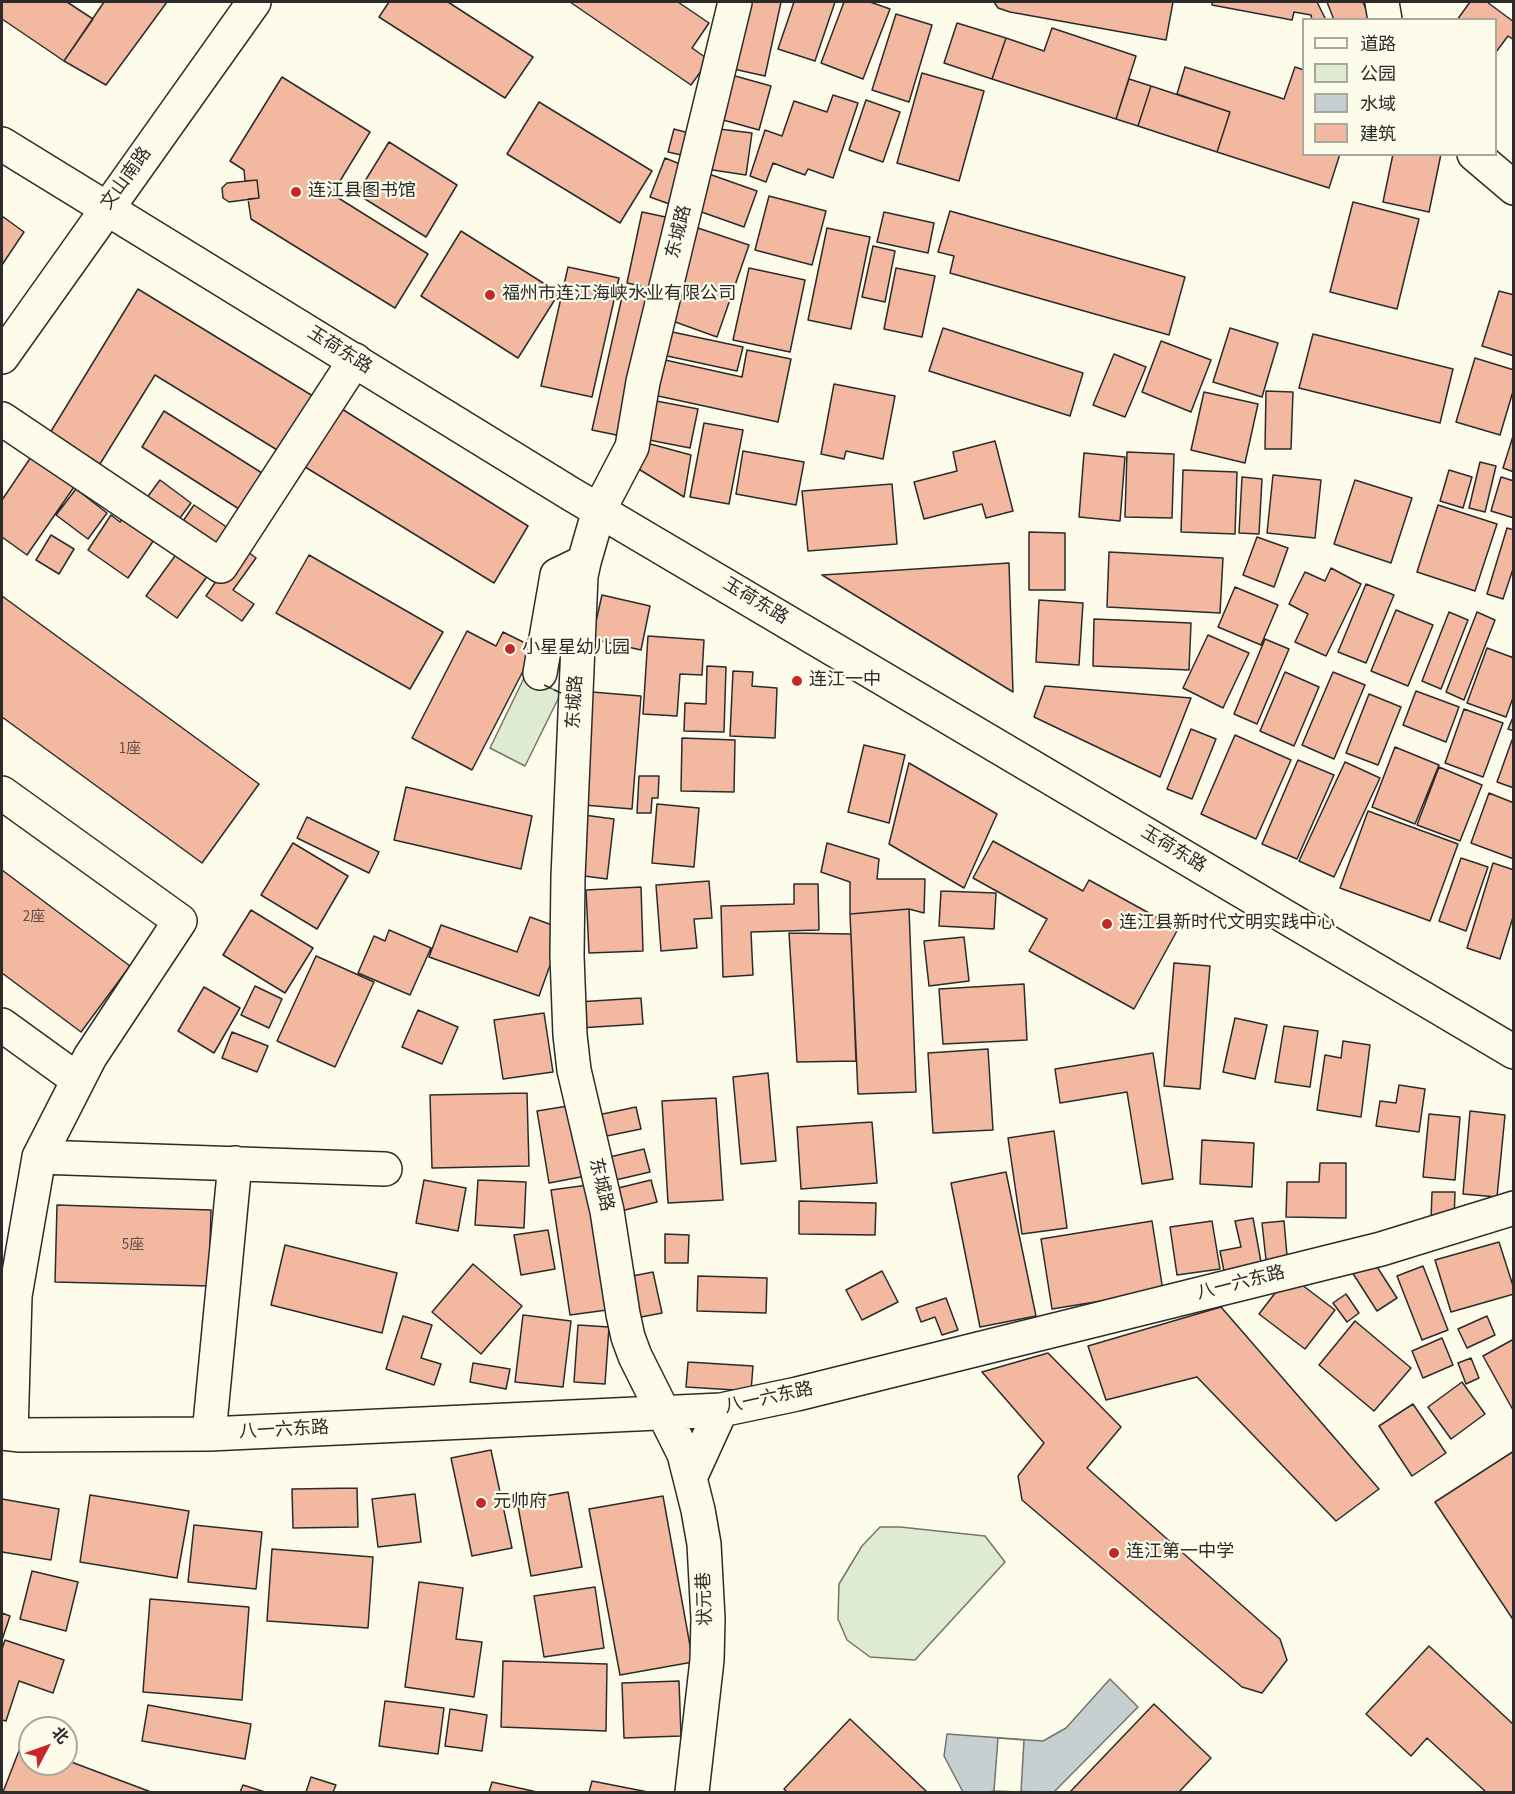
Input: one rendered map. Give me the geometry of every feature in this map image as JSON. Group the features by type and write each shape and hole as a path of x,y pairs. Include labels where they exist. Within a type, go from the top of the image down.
{"street":[{"name":"文山南路","path":"2,357 254,2"},
{"name":"东城路","path":"662,1412 628,1336 607,1210 576,1080 570,1035 568,877 581,576 599,510 632,447 643,382 735,2"},
{"path":"1383,2 1385,18"},
{"name":"玉荷东路","path":"2,144 599,510 1514,1052"},
{"path":"1476,156 1514,188"},
{"path":"2,419 221,566 355,360"},
{"path":"540,673 557,575 584,562"},
{"path":"2,792 180,921 90,1058 39,1157 15,1296 6,1434"},
{"path":"2,1025 78,1080"},
{"path":"39,1157 385,1168"},
{"path":"209,1434 236,1163"},
{"name":"八一六东路","path":"6,1434 209,1434 721,1410 797,1394 1381,1249 1514,1208"},
{"path":"690,1478 721,1410"},
{"name":"状元巷","path":"662,1412 684,1454 704,1544 708,1619 692,1792"}],"green space":[{"path":"525,676 561,693 525,766 490,748"},
{"path":"880,1527 985,1536 1005,1562 915,1660 870,1657 847,1640 838,1619 839,1584 862,1546"}],"water":[{"path":"1110,1679 1138,1707 1054,1792 963,1792 944,1756 947,1734 1043,1741 1066,1728"}],"pier":[{"path":"998,1738 1024,1740 1021,1792 994,1791"}],"building":[{"path":"2,2 67,2 93,19 64,61 2,19"},
{"path":"104,2 167,2 106,85 64,61"},
{"path":"389,2 448,2 533,57 505,98 379,17"},
{"path":"570,2 678,2 709,23 692,48 709,60 691,85"},
{"path":"743,2 781,2 765,76 729,68"},
{"path":"794,2 835,2 815,61 778,49"},
{"path":"844,2 870,2 890,9 863,79 821,63"},
{"path":"994,2 1173,2 1166,40 1010,12 998,8"},
{"path":"1212,2 1317,2 1325,18 1312,18 1311,15 1294,12 1292,20 1212,5"},
{"path":"1327,2 1363,2 1369,18 1333,18"},
{"path":"1470,2 1487,2 1514,22 1514,40 1508,36 1497,51 1497,18 1458,18"},
{"path":"896,14 932,25 909,102 872,90"},
{"path":"957,23 1006,38 992,79 944,63"},
{"path":"1052,28 1136,56 1116,119 992,79 1006,38 1044,51"},
{"path":"1185,67 1284,99 1295,67 1302,69 1302,156 1339,156 1329,188 1217,152 1230,112 1177,94"},
{"path":"922,73 984,91 959,181 897,163"},
{"path":"728,74 771,86 759,130 716,118"},
{"name":"连江县图书馆","path":"282,77 370,132 332,194 428,254 395,308 251,219 248,199 259,198 257,180 245,181 244,170 230,161"},
{"path":"1129,79 1151,86 1138,126 1116,119"},
{"path":"1151,86 1230,112 1217,152 1138,126"},
{"path":"833,95 858,103 833,178 808,169 805,175 773,163 766,182 750,176 765,130 782,136 794,101 827,112"},
{"path":"866,100 900,112 883,162 849,150"},
{"path":"539,102 652,171 620,223 507,154"},
{"path":"711,128 752,133 746,175 706,169"},
{"path":"674,129 696,135 690,157 668,152"},
{"path":"389,142 457,185 426,237 357,194"},
{"path":"1393,156 1441,156 1429,212 1383,202"},
{"path":"665,158 690,168 675,206 650,197"},
{"path":"706,173 757,191 744,227 693,209"},
{"path":"257,180 259,198 229,202 223,198 222,188 227,183"},
{"path":"769,196 826,211 812,265 755,250"},
{"path":"1353,202 1419,219 1397,309 1330,292"},
{"path":"950,211 1185,277 1169,335 950,273 954,256 938,252"},
{"path":"642,212 675,219 660,290 627,283"},
{"path":"884,212 934,223 928,253 877,242"},
{"path":"2,216 24,232 2,265"},
{"path":"698,228 749,245 717,337 667,319"},
{"path":"827,228 870,237 851,329 808,320"},
{"name":"福州市连江海峡水业有限公司","path":"461,231 559,293 518,358 421,296"},
{"path":"873,246 895,251 885,302 862,297"},
{"path":"568,267 619,278 592,397 541,386"},
{"path":"749,268 805,280 790,352 733,340"},
{"path":"896,268 935,276 922,337 884,329"},
{"path":"624,288 657,295 626,437 592,430"},
{"path":"138,289 321,401 287,456 155,375 100,464 50,433"},
{"path":"1499,291 1514,295 1514,356 1482,346"},
{"path":"943,328 1083,373 1070,416 929,371"},
{"path":"1230,328 1278,343 1262,397 1213,382"},
{"path":"663,330 743,347 737,371 658,354"},
{"path":"1313,334 1453,369 1440,423 1299,388"},
{"path":"1161,341 1211,360 1191,412 1142,392"},
{"path":"747,350 791,359 778,422 649,394 656,358 742,377"},
{"path":"1114,354 1146,367 1125,417 1093,405"},
{"path":"1475,358 1514,370 1514,388 1500,435 1456,422"},
{"path":"834,384 895,396 883,459 846,451 844,459 821,454"},
{"path":"1266,391 1293,392 1291,449 1265,449"},
{"path":"1204,392 1258,404 1245,463 1191,450"},
{"path":"651,400 698,409 690,448 644,439"},
{"path":"334,404 528,526 494,583 297,462"},
{"path":"164,411 273,480 250,516 142,447"},
{"path":"704,423 743,430 729,504 690,497"},
{"path":"1514,433 1514,472 1503,468"},
{"path":"995,441 1013,511 986,518 982,504 924,519 914,482 957,471 953,452"},
{"path":"643,442 691,455 684,497 637,468"},
{"path":"743,451 804,462 796,505 736,494"},
{"path":"1127,452 1174,454 1172,518 1125,517"},
{"path":"1084,453 1125,457 1120,521 1079,517"},
{"path":"31,457 74,487 27,555 2,537 2,500"},
{"path":"1480,462 1496,466 1485,512 1469,508"},
{"path":"1183,470 1237,472 1235,534 1181,532"},
{"path":"1449,470 1472,477 1463,508 1440,501"},
{"path":"1273,475 1321,480 1315,538 1267,533"},
{"path":"1242,477 1262,479 1259,534 1239,533"},
{"path":"1501,477 1514,481 1514,518 1491,511"},
{"path":"160,480 191,503 174,526 143,503"},
{"path":"1355,480 1412,498 1391,563 1334,544"},
{"path":"892,484 897,544 808,551 802,491"},
{"path":"76,489 107,513 88,539 56,515"},
{"path":"194,505 228,528 212,551 179,527"},
{"path":"1438,505 1497,524 1475,591 1417,572"},
{"path":"129,510 160,531 128,578 88,550 111,515 120,522"},
{"path":"1507,528 1514,530 1514,566 1503,599 1487,594"},
{"path":"1029,532 1065,533 1065,590 1029,590"},
{"path":"51,535 74,549 59,574 36,560"},
{"path":"1257,537 1288,548 1274,587 1243,575"},
{"path":"240,546 256,558 233,590 254,604 242,621 206,596"},
{"path":"180,549 211,571 177,618 146,596"},
{"path":"1109,552 1223,558 1220,613 1107,607"},
{"path":"309,555 443,632 410,689 276,613"},
{"path":"1009,563 1013,692 822,575"},
{"path":"1331,568 1361,584 1326,656 1295,642 1308,614 1289,604 1305,572 1325,581"},
{"path":"1366,584 1394,595 1366,663 1338,652"},
{"path":"1235,587 1278,605 1261,645 1218,627"},
{"path":"602,595 650,606 641,650 592,639"},
{"path":"2,596 259,784 202,863 2,717"},
{"path":"1039,600 1083,603 1079,665 1036,662"},
{"path":"1396,610 1433,625 1408,686 1371,671"},
{"path":"1449,612 1468,620 1441,689 1422,681"},
{"path":"1477,612 1495,620 1464,700 1446,692"},
{"path":"1094,619 1191,623 1189,670 1093,666"},
{"path":"467,631 496,646 503,632 535,648 472,770 412,738"},
{"path":"1208,635 1249,653 1223,708 1183,688"},
{"path":"648,636 704,640 702,675 680,674 677,716 643,714"},
{"path":"1265,639 1289,649 1257,724 1234,714"},
{"path":"1487,648 1514,658 1514,695 1506,717 1467,703"},
{"path":"707,666 726,667 724,732 684,731 685,703 706,704"},
{"path":"733,671 753,672 752,686 777,688 775,738 730,736"},
{"path":"1285,672 1319,687 1294,746 1260,731"},
{"path":"1333,672 1365,685 1334,759 1302,745"},
{"path":"1045,686 1191,698 1160,777 1034,717"},
{"path":"1416,691 1459,707 1446,742 1403,725"},
{"path":"592,692 641,696 632,809 584,805"},
{"path":"1369,694 1401,707 1378,765 1346,753"},
{"path":"1464,709 1503,723 1483,777 1445,763"},
{"path":"1514,715 1514,731 1508,729"},
{"path":"1191,729 1216,739 1192,799 1167,789"},
{"path":"1235,735 1291,760 1256,839 1201,814"},
{"path":"682,738 735,740 734,792 681,791"},
{"path":"1512,740 1514,740 1514,788 1497,782"},
{"path":"864,745 905,755 889,823 848,812"},
{"path":"1395,747 1439,765 1415,824 1372,807"},
{"path":"1298,760 1334,775 1297,859 1262,844"},
{"path":"1345,762 1380,778 1334,877 1299,861"},
{"path":"909,763 997,814 964,888 889,844"},
{"path":"1439,767 1482,785 1460,841 1417,825"},
{"path":"639,776 659,776 658,798 652,798 651,813 637,813"},
{"path":"406,787 532,816 521,869 394,840"},
{"path":"1489,793 1514,803 1514,859 1471,843"},
{"path":"657,804 699,808 694,867 652,863"},
{"path":"1368,811 1458,844 1430,921 1340,888"},
{"path":"584,815 614,819 607,879 577,875"},
{"path":"307,817 379,852 369,873 297,838"},
{"name":"连江县新时代文明实践中心","path":"993,841 1083,891 1089,880 1178,929 1134,1009 1029,951 1047,919 973,878"},
{"path":"293,843 348,876 317,929 261,895"},
{"path":"827,843 879,859 877,879 925,879 924,913 909,909 850,914 850,882 821,872"},
{"path":"1461,858 1488,867 1466,931 1439,921"},
{"path":"1493,863 1514,870 1514,914 1500,959 1467,948"},
{"path":"2,870 130,966 81,1032 2,973"},
{"path":"709,881 712,918 694,919 697,948 661,951 656,885"},
{"path":"794,884 818,884 819,930 751,932 753,975 723,977 721,906 794,904"},
{"path":"641,887 643,951 589,953 586,890"},
{"path":"941,891 996,893 994,929 939,926"},
{"path":"909,909 916,1092 858,1094 850,914"},
{"path":"251,910 313,948 285,993 223,955"},
{"path":"530,917 563,929 539,996 429,957 441,925 517,952"},
{"path":"389,930 431,948 410,995 358,973 374,936 385,941"},
{"path":"789,933 851,934 856,1061 797,1062"},
{"path":"964,937 969,981 929,986 924,941"},
{"path":"316,956 374,982 335,1067 277,1041"},
{"path":"1174,963 1210,966 1200,1089 1164,1086"},
{"path":"1024,984 1027,1040 943,1044 939,989"},
{"path":"255,986 282,999 269,1028 241,1015"},
{"path":"204,987 240,1008 214,1053 178,1031"},
{"path":"641,998 643,1024 579,1028 577,1002"},
{"path":"418,1010 458,1027 442,1064 402,1047"},
{"path":"544,1013 553,1072 503,1079 494,1020"},
{"path":"1235,1018 1267,1025 1255,1079 1223,1072"},
{"path":"1284,1026 1318,1031 1310,1087 1275,1082"},
{"path":"232,1032 268,1046 257,1072 222,1058"},
{"path":"1343,1041 1370,1045 1361,1117 1317,1110 1325,1055 1341,1058"},
{"path":"988,1049 993,1130 933,1133 928,1053"},
{"path":"1153,1053 1173,1179 1142,1184 1127,1092 1060,1103 1055,1069"},
{"path":"768,1073 776,1161 741,1164 733,1077"},
{"path":"1399,1085 1425,1089 1419,1132 1376,1126 1380,1101 1396,1103"},
{"path":"527,1093 529,1166 432,1168 430,1095"},
{"path":"716,1098 723,1200 668,1203 662,1101"},
{"path":"574,1105 586,1176 549,1183 537,1111"},
{"path":"636,1107 641,1129 597,1138 593,1116"},
{"path":"1470,1111 1505,1115 1497,1197 1463,1194"},
{"path":"1429,1114 1460,1117 1455,1180 1423,1177"},
{"path":"872,1122 877,1183 801,1189 797,1127"},
{"path":"1054,1131 1067,1228 1022,1234 1008,1138"},
{"path":"1202,1140 1254,1143 1252,1187 1200,1184"},
{"path":"644,1149 650,1172 607,1182 601,1159"},
{"path":"1320,1163 1346,1163 1346,1218 1286,1217 1287,1182 1319,1182"},
{"path":"1006,1172 1036,1316 980,1327 951,1183"},
{"path":"424,1180 466,1188 458,1231 416,1223"},
{"path":"478,1180 526,1182 524,1228 475,1225"},
{"path":"651,1180 657,1202 613,1213 606,1191"},
{"path":"588,1185 607,1310 570,1315 551,1190"},
{"path":"1432,1192 1455,1192 1454,1220 1431,1220"},
{"path":"799,1201 876,1203 875,1235 799,1234"},
{"path":"57,1205 211,1210 209,1286 55,1282"},
{"path":"1253,1218 1263,1273 1226,1281 1220,1251 1241,1247 1235,1221"},
{"path":"1152,1221 1163,1291 1052,1309 1041,1239"},
{"path":"1212,1221 1220,1269 1177,1275 1170,1227"},
{"path":"1284,1221 1288,1267 1267,1269 1262,1223"},
{"path":"548,1230 555,1269 521,1275 514,1235"},
{"path":"665,1234 689,1235 688,1263 665,1263"},
{"path":"1499,1242 1514,1294 1451,1312 1435,1260"},
{"path":"285,1245 397,1273 382,1333 271,1305"},
{"path":"1372,1259 1397,1298 1377,1311 1352,1272"},
{"path":"473,1264 522,1306 481,1354 432,1312"},
{"path":"1423,1266 1448,1330 1422,1340 1397,1276"},
{"path":"882,1271 898,1302 862,1320 846,1290"},
{"path":"653,1272 662,1313 631,1319 622,1278"},
{"path":"1289,1275 1335,1310 1305,1349 1259,1314"},
{"path":"698,1276 767,1278 766,1313 697,1311"},
{"path":"1346,1294 1359,1313 1347,1322 1333,1303"},
{"path":"946,1298 958,1330 942,1335 935,1317 921,1322 916,1308"},
{"path":"1221,1307 1379,1489 1336,1521 1197,1377 1106,1400 1088,1346"},
{"path":"523,1315 571,1321 563,1387 515,1382"},
{"path":"403,1316 432,1325 421,1358 441,1364 434,1385 386,1369"},
{"path":"1487,1316 1495,1335 1467,1348 1458,1329"},
{"path":"1355,1321 1411,1368 1374,1411 1319,1365"},
{"path":"578,1325 609,1327 605,1384 574,1382"},
{"path":"1442,1338 1453,1365 1423,1378 1412,1351"},
{"path":"1514,1339 1514,1410 1513,1410 1483,1356"},
{"path":"1048,1353 1121,1427 1087,1468 1280,1639 1287,1660 1262,1693 1242,1687 1022,1500 1018,1476 1044,1443 982,1372"},
{"path":"1471,1358 1479,1378 1466,1384 1458,1363"},
{"path":"688,1362 753,1366 751,1391 686,1387"},
{"path":"473,1363 510,1369 506,1389 470,1382"},
{"path":"1462,1382 1485,1414 1451,1439 1428,1407"},
{"path":"1413,1404 1446,1453 1412,1476 1379,1426"},
{"name":"元帅府","path":"491,1450 512,1548 472,1556 451,1458"},
{"path":"1514,1451 1514,1621 1435,1502"},
{"path":"357,1488 358,1527 293,1528 292,1489"},
{"path":"568,1492 582,1567 531,1576 517,1501"},
{"path":"415,1494 421,1542 378,1547 372,1499"},
{"path":"90,1495 189,1511 177,1578 80,1562"},
{"path":"663,1496 693,1662 620,1675 589,1509"},
{"path":"2,1499 59,1509 51,1560 2,1552"},
{"path":"194,1525 262,1532 256,1589 188,1582"},
{"path":"272,1549 373,1557 368,1628 267,1621"},
{"path":"32,1571 78,1582 66,1631 20,1619"},
{"path":"419,1582 463,1588 456,1639 482,1642 474,1697 405,1687"},
{"path":"595,1587 604,1648 544,1657 534,1596"},
{"path":"150,1599 249,1607 242,1700 143,1692"},
{"path":"2,1613 10,1616 2,1640"},
{"path":"5,1640 64,1660 53,1693 19,1681 6,1721 2,1720 2,1649"},
{"path":"1429,1646 1514,1725 1514,1792 1486,1792 1427,1738 1411,1756 1366,1714"},
{"path":"503,1661 607,1664 606,1731 501,1727"},
{"path":"679,1681 681,1736 624,1738 622,1683"},
{"path":"385,1701 444,1708 438,1754 379,1746"},
{"path":"1154,1704 1211,1758 1179,1792 1070,1792"},
{"path":"148,1705 251,1724 245,1759 142,1741"},
{"path":"450,1709 487,1715 482,1751 445,1746"},
{"path":"850,1719 927,1792 787,1792 784,1789"},
{"path":"18,1753 18,1776 78,1776 78,1765 151,1792 3,1792"},
{"path":"311,1777 336,1785 333,1792 306,1792"},
{"path":"592,1781 648,1792 589,1792"},
{"path":"492,1782 537,1792 489,1792"},
{"path":"243,1785 265,1792 240,1792"}],"fence":[{"path":"544,685 563,694"}],"place":[{"name":"连江县图书馆","path":"296,192"},
{"name":"福州市连江海峡水业有限公司","path":"490,295"},
{"name":"小星星幼儿园","path":"510,649"},
{"name":"连江一中","path":"797,681"},
{"name":"连江县新时代文明实践中心","path":"1107,924"},
{"name":"元帅府","path":"481,1503"},
{"name":"连江第一中学","path":"1114,1553"}]}
